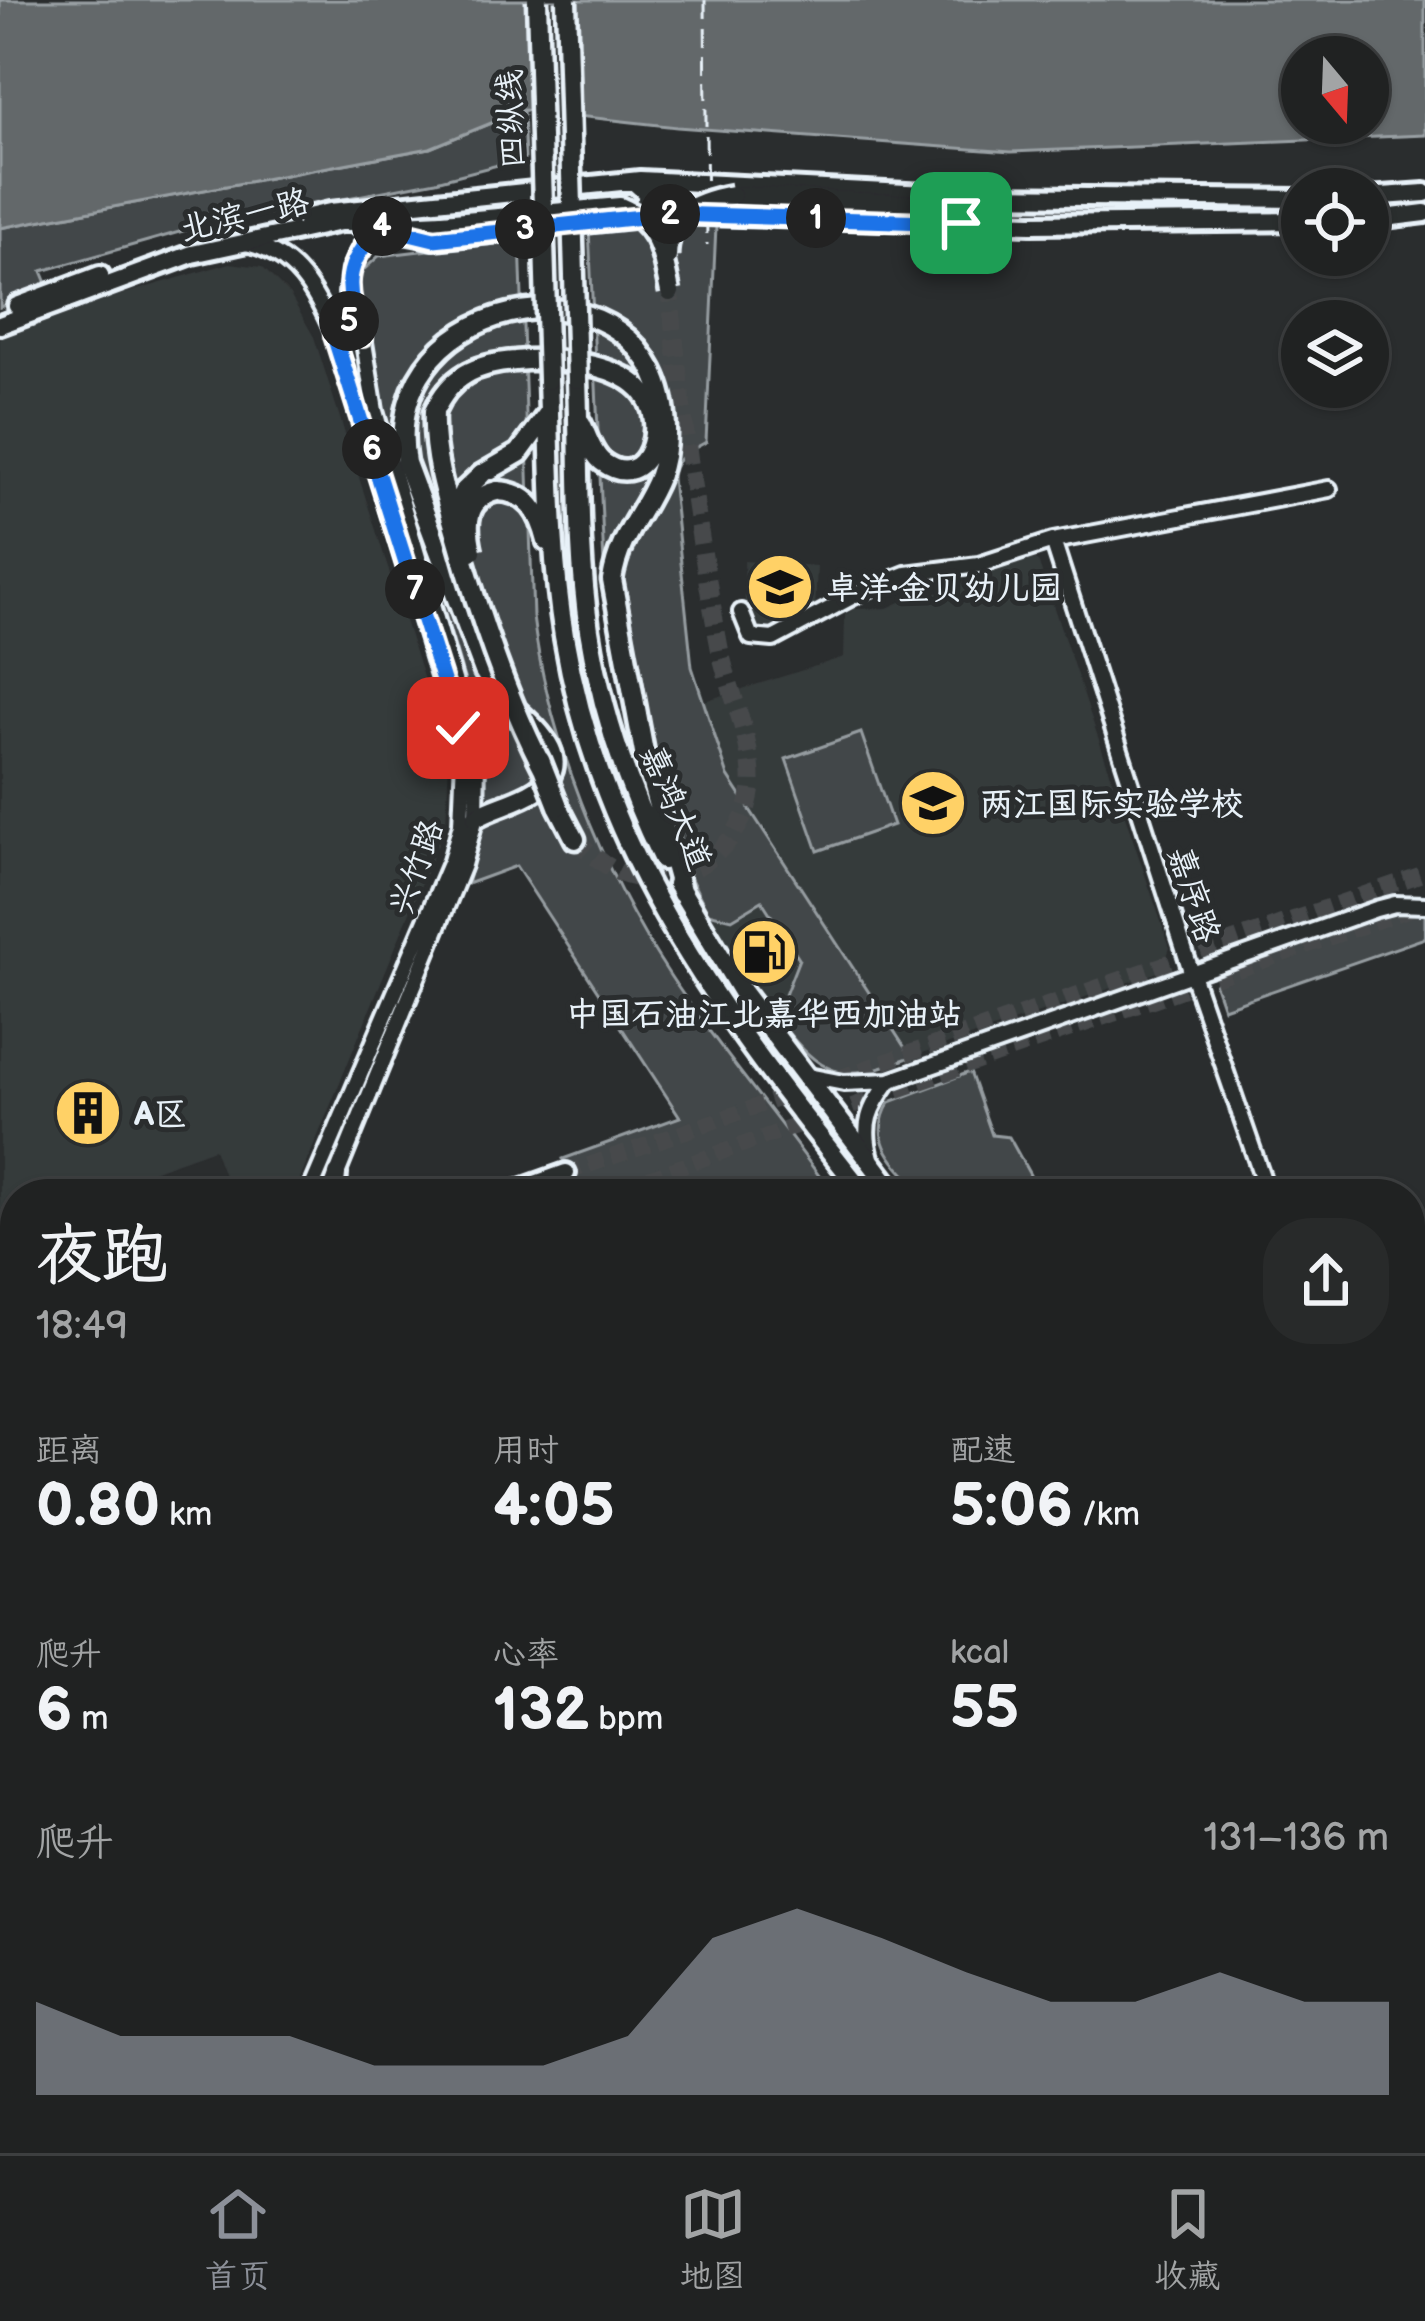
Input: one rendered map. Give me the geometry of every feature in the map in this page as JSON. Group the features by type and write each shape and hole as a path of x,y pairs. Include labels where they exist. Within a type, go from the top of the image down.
{"highway":[{"name":"四纵线","path":"537,0 548,380"},
{"name":"四纵线","path":"566,0 577,379"},
{"path":"381,226 620,207 639,215 653,232 670,292 667,250 672,228 685,209 699,201 732,196 910,204 992,197"},
{"path":"476,817 541,787 549,776 552,756 544,734 498,693 484,671 406,463 405,416 421,376 457,337 506,311 567,309 612,327 644,359 656,377 666,423 663,471 655,492 627,530 612,580 645,758 682,894"},
{"path":"543,769 513,706 466,568 433,438 434,412 442,394 464,372 522,360 567,363 613,372 640,389 652,410 654,447 638,465 625,469 606,465 578,416"},
{"name":"嘉鸿大道","path":"577,379 583,570 590,634 623,761 645,821 682,894 742,992 884,1179"},
{"name":"嘉鸿大道","path":"548,380 554,569 580,709 606,789 639,872 718,1005 852,1179"},
{"path":"458,599 452,547 454,512 463,492 519,453 549,412"},
{"path":"554,569 534,508 524,496 497,491 476,501 467,524 483,592 543,769 575,839"}],"main road":[{"path":"676,214 666,202 667,190 677,180"},
{"name":"北滨一路","path":"0,313 186,245 330,212 633,181 992,197 1281,199"},
{"path":"633,181 646,193 646,201 633,218"},
{"path":"1389,196 1425,193"},
{"path":"1389,217 1425,213"},
{"name":"北滨一路","path":"0,325 192,254 345,221 434,239 676,214 1031,224 1281,221"},
{"path":"549,1179 566,1173"},
{"path":"336,1179 337,1174"}],"street":[{"name":"兴竹路","path":"337,1174 463,865 476,817 477,758 470,723 375,411 363,337 347,293 350,270 361,247 381,226"},
{"name":"兴竹路","path":"241,242 265,247 297,269 318,297 334,336 458,728 465,793 451,862 315,1179"},
{"path":"334,336 344,320 363,337"},
{"path":"741,612 751,637 773,639 863,591 906,574 979,565 1053,541 1329,489"},
{"name":"嘉序路","path":"1053,541 1263,1179"},
{"path":"800,1072 817,1080 844,1083 889,1081 1376,909 1425,905"},
{"path":"874,1166 865,1126 873,1101 889,1081"}],"shaded area":[{"path":"0,0 1425,0 1425,135 1389,136 1389,36 1281,36 1281,141 1011,152 677,127 523,110 430,148 0,228"},
{"path":"523,110 525,158 436,181 197,227 42,271 49,288 0,307 0,228 430,148"},
{"path":"716,226 706,442 679,460 672,478 692,667 728,776 911,1057 886,1066 834,1070 807,1053 776,1018 799,959 762,901 732,919 708,913 681,859 605,587 589,228"},
{"path":"520,239 533,617 565,756 600,848 645,935 688,1002 821,1179 569,1179 563,1159 680,1117 516,866 467,884 483,812 482,738 384,409 372,337 357,289 358,275 379,256"},
{"path":"230,263 262,267 290,295 314,337 449,758 446,824 300,1179 226,1179 214,1149 130,1179 0,1179 0,338 51,315"},
{"name":"两江国际实验学校","path":"1024,557 1038,561 1170,948 1161,971 911,1057 728,776 701,702 844,657 845,615 854,609 887,608 918,594 925,598"},
{"name":"卓洋·金贝幼儿园","path":"744,561 817,566 815,614 772,634 758,633 745,609"},
{"path":"861,733 893,825 818,851 786,759"},
{"name":"中国石油江北嘉华西加油站","path":"762,901 799,959 776,1018 708,913 732,919"},
{"path":"1398,909 1425,910 1425,938 1223,1008 1215,985 1222,971"},
{"path":"970,1072 992,1135 1009,1137 1029,1179 910,1179 883,1141 883,1116 890,1102"}],"pier":[{"path":"524,0 579,0 583,122 528,116"}],"tunnel":[{"path":"575,839 618,872 661,879 701,865 718,852 733,835 750,796 750,760 719,645 704,557 670,292"},
{"path":"566,1173 1425,873"},
{"path":"646,1179 1422,905"}],"railway":[{"path":"705,0 707,245"}],"place":[{"name":"卓洋·金贝幼儿园","path":"780,587"},
{"name":"两江国际实验学校","path":"933,803"},
{"name":"中国石油江北嘉华西加油站","path":"764,952"},
{"name":"A区","path":"88,1113"}],"route":[{"path":"458,728 334,336 344,320 363,337 347,293 350,270 361,247 381,226 434,239 670,214 961,223"}]}
